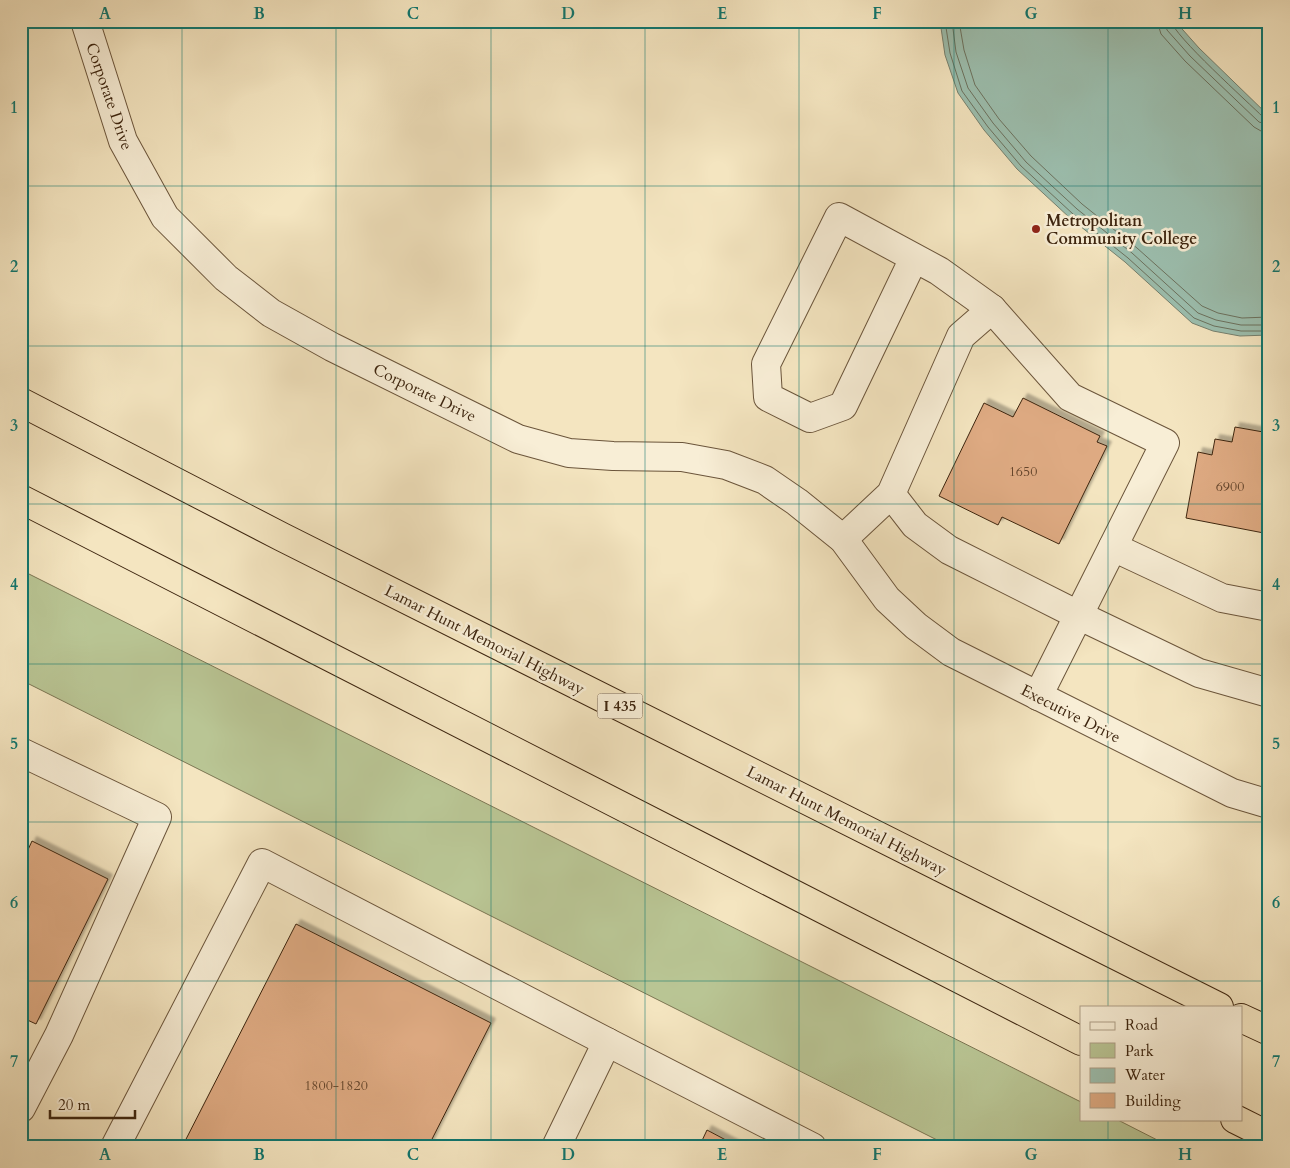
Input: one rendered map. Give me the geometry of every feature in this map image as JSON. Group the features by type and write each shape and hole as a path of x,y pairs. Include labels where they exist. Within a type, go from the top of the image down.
{"highway":[{"name":"Lamar Hunt Memorial Highway","path":"21,402 291,542 1218,1006"},
{"path":"21,499 1080,1040"},
{"path":"1242,1018 1269,1032"},
{"path":"1237,1120 1269,1136"}],"street":[{"name":"Corporate Drive","path":"85,21 123,141 165,218 226,278 271,313 332,347 518,439 569,453 682,457 726,465 765,480 797,502 843,539 887,599"},
{"path":"914,258 843,406 810,418 768,397 766,364 839,217 939,271 992,309 1070,397 1165,443 1038,696"},
{"path":"843,539 891,494 961,336 992,309"},
{"path":"891,494 915,525 949,550 1078,615 1200,673 1269,693"},
{"path":"1113,547 1222,598 1269,607"},
{"name":"Executive Drive","path":"887,599 916,626 951,652 1232,793 1269,804"},
{"path":"21,752 157,817 59,1035 21,1107"},
{"path":"115,1147 262,863 812,1147"},
{"path":"556,1147 607,1042"}],"green space":[{"path":"21,570 1080,1101 1080,1120 1118,1120 1171,1147 951,1147 21,680"}],"water":[{"path":"940,21 1175,21 1199,48 1269,116 1269,335 1240,336 1213,331 1192,323 1125,262 1070,218 1017,169 984,130 958,93 945,55"}],"building":[{"path":"1023,398 1100,436 1097,442 1107,446 1059,544 1002,517 998,525 939,496 984,403 1013,417"},
{"path":"1235,427 1269,433 1269,534 1186,518 1198,452 1212,455 1215,439 1232,442"},
{"path":"32,841 108,879 36,1024 21,1017 21,849 27,852"},
{"path":"296,924 491,1023 428,1147 182,1147"},
{"path":"707,1130 739,1147 699,1147"}],"place":[{"name":"Metropolitan Community College","path":"1036,229"}]}
